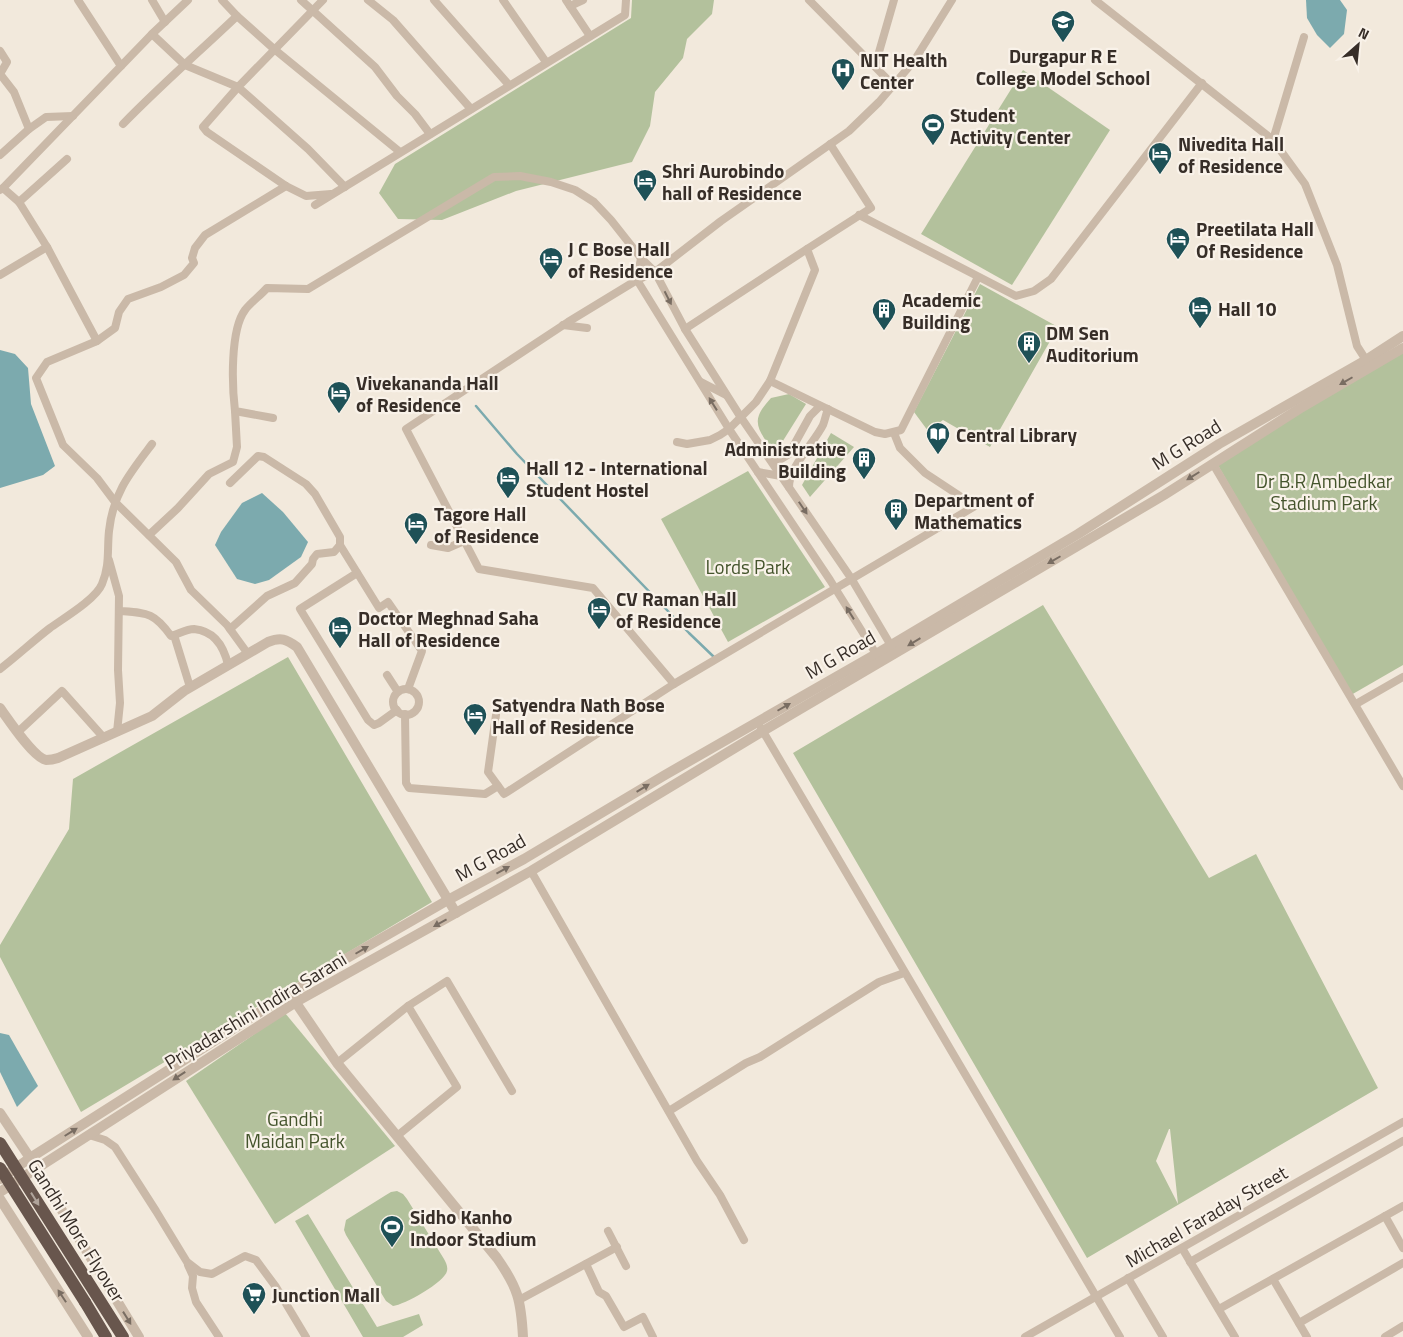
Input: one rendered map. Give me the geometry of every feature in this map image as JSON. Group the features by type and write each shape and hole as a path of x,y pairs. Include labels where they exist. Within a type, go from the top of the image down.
{"highway":[{"name":"Gandhi More Flyover","path":"0,1143 123,1337"},
{"name":"Gandhi More Flyover","path":"0,1168 106,1337"}],"street":[{"path":"78,0 121,66"},
{"path":"152,0 165,22"},
{"path":"97,341 47,247 19,202 2,189 152,34 188,0"},
{"path":"222,0 274,49 400,152"},
{"path":"301,0 375,67 430,134"},
{"path":"322,0 238,87 203,127 207,132 286,186 306,196 333,194"},
{"path":"368,0 393,20 471,109"},
{"path":"434,0 509,85"},
{"path":"503,0 546,62"},
{"path":"583,0 568,3 590,36"},
{"path":"315,205 625,15 626,0"},
{"path":"809,0 893,85"},
{"path":"875,66 894,0"},
{"path":"674,684 593,588 479,569 406,429 564,324 637,280 655,272 721,221 849,131 914,61 952,0"},
{"path":"1095,0 1273,140 1305,184 1337,265 1357,346 1366,360"},
{"path":"123,124 148,98 237,16"},
{"path":"152,34 186,65 238,87 308,149 345,187"},
{"path":"1273,140 1304,37"},
{"path":"0,51 7,62 0,74 14,92 29,129"},
{"path":"859,216 1016,296 1034,291 1051,279 1202,84"},
{"path":"0,156 29,129 46,118 73,116"},
{"path":"685,329 871,208 830,144"},
{"path":"19,202 67,158"},
{"path":"149,535 184,502 209,474 233,462 237,447 231,381 238,323 245,310 267,288 308,289 494,177 520,176 551,182 575,190 600,208 655,272 685,329 740,416 851,578 893,649 1164,495 1299,409 1403,348"},
{"path":"248,654 230,629 190,590 176,562 115,502 98,478 63,445 36,378 47,362 97,341 115,328 119,312 128,299 161,288 184,274 194,263 192,258 195,248 205,235 286,186"},
{"path":"0,275 47,247"},
{"path":"677,442 687,444 710,440 729,429 756,402 770,382 815,270 807,249"},
{"path":"641,258 637,280 729,429 835,589 878,658"},
{"path":"770,382 875,432 885,434 902,430 978,277"},
{"path":"564,324 587,328"},
{"name":"M G Road","path":"293,998 448,900 524,859 878,658 1219,444 1366,360 1403,336"},
{"path":"699,381 727,395"},
{"path":"771,460 781,459 789,454 810,416 820,406"},
{"path":"789,487 789,482 798,463 823,424 828,409"},
{"path":"234,410 272,418"},
{"path":"496,715 488,772 504,794 674,684 976,506 925,474 900,448 894,433"},
{"path":"0,669 85,602 102,586 109,560 109,532 115,502 129,474 152,444"},
{"path":"789,454 790,460 798,463"},
{"path":"230,483 258,456 264,457 306,484 315,494 340,537 340,545 379,608 388,602 422,652 408,689"},
{"path":"1213,464 1403,786"},
{"path":"758,472 781,476"},
{"path":"767,485 781,476"},
{"path":"431,545 448,548 464,541"},
{"path":"230,629 267,596 296,583 312,564 317,554 334,552 340,545"},
{"path":"109,560 119,596 118,670 120,703 117,732"},
{"path":"357,573 300,609 368,720 374,725 401,712 413,713 419,702 417,694 408,689 398,692 394,699 395,707 401,712 406,783 409,788 485,794 498,786"},
{"path":"119,611 149,614 158,619 171,636 192,629 206,632 219,641 225,652 228,665"},
{"path":"174,635 190,687"},
{"path":"0,709 28,746 39,756 46,760 58,758 152,716 190,687 276,638 288,640 297,647 456,914"},
{"path":"387,675 398,692"},
{"path":"1356,704 1403,677"},
{"path":"18,732 62,691 104,738"},
{"path":"760,726 1120,1337"},
{"name":"Priyadarshini Indira Sarani","path":"0,1179 30,1158 293,998 456,914 531,871 760,726"},
{"path":"531,871 697,1161 720,1195 744,1240"},
{"path":"669,1111 746,1063 760,1057 879,982 904,973"},
{"path":"337,1063 408,1006 447,981 512,1091"},
{"path":"293,998 337,1063 497,1258 512,1280 521,1307 522,1337"},
{"name":"Priyadarshini Indira Sarani","path":"0,1192 293,998"},
{"path":"397,1136 457,1087 408,1006"},
{"path":"0,1113 30,1158 139,1337"},
{"name":"Michael Faraday Street","path":"1025,1337 1402,1126"},
{"path":"89,1134 105,1140 115,1147 156,1210 187,1262 193,1276 192,1288 196,1302 219,1337"},
{"path":"1190,1262 1403,1141"},
{"path":"20,1144 35,1147 53,1144"},
{"path":"45,1184 47,1169 60,1154"},
{"path":"0,1198 88,1337"},
{"path":"1218,1309 1403,1206"},
{"path":"0,1212 11,1217"},
{"path":"1385,1216 1403,1248"},
{"path":"608,1230 626,1266"},
{"path":"519,1300 617,1247"},
{"path":"1182,1248 1235,1337"},
{"path":"187,1262 200,1272 212,1274 245,1256 256,1260 276,1287 306,1337"},
{"path":"1299,1323 1403,1263"},
{"path":"586,1264 600,1292 606,1296 624,1327 643,1317 653,1337"},
{"path":"1128,1278 1163,1337"},
{"path":"1273,1278 1306,1337"},
{"path":"1385,1337 1403,1326"}],"green space":[{"path":"632,0 714,0 712,14 687,39 683,58 655,92 650,126 632,162 516,191 442,220 398,219 379,193 395,164 631,18"},
{"path":"1023,70 1110,130 1012,285 921,234"},
{"path":"980,284 1058,327 990,447 943,420 928,431 914,412"},
{"name":"Dr B.R Ambedkar Stadium Park","path":"1403,352 1403,665 1351,695 1216,462"},
{"path":"789,394 806,404 781,444 773,449 759,429 759,415 771,398"},
{"path":"831,433 854,447 810,497 802,485"},
{"name":"Lords Park","path":"748,471 825,587 728,642 661,519"},
{"path":"1043,605 1209,878 1256,854 1378,1088 1087,1258 793,753","holes":["1170,1129 1178,1204 1156,1161"]},
{"path":"288,657 432,902 81,1112 0,957 0,945 69,829 73,779"},
{"name":"Gandhi Maidan Park","path":"285,1013 395,1146 275,1224 186,1081"},
{"path":"397,1191 407,1199 444,1259 447,1271 445,1276 432,1287 393,1306 386,1301 344,1230 346,1220 391,1192"},
{"path":"308,1214 377,1327 419,1314 423,1325 403,1337 363,1337 295,1221"}],"water":[{"path":"1306,0 1340,0 1347,10 1344,34 1330,48 1317,35 1307,18"},
{"path":"0,350 15,354 28,368 31,404 55,466 43,475 0,488"},
{"path":"262,493 283,512 308,542 301,557 269,580 255,584 237,579 215,545 221,532 242,503"},
{"path":"0,1033 9,1035 38,1086 17,1107 0,1072"}],"waterway":[{"path":"476,406 517,454 715,658"}],"place":[{"name":"Durgapur R E College Model School","path":"1063,43"},
{"name":"NIT Health Center","path":"843,91"},
{"name":"Student Activity Center","path":"933,146"},
{"name":"Nivedita Hall of Residence","path":"1160,175"},
{"name":"Shri Aurobindo hall of Residence","path":"645,202"},
{"name":"Preetilata Hall Of Residence","path":"1178,260"},
{"name":"J C Bose Hall of Residence","path":"551,280"},
{"name":"Hall 10","path":"1200,329"},
{"name":"Academic Building","path":"884,331"},
{"name":"DM Sen Auditorium","path":"1029,364"},
{"name":"Vivekananda Hall of Residence","path":"339,414"},
{"name":"Central Library","path":"938,455"},
{"name":"Administrative Building","path":"864,480"},
{"name":"Hall 12 - International Student Hostel","path":"508,499"},
{"name":"Department of Mathematics","path":"896,531"},
{"name":"Tagore Hall of Residence","path":"416,545"},
{"name":"CV Raman Hall of Residence","path":"599,630"},
{"name":"Doctor Meghnad Saha Hall of Residence","path":"340,649"},
{"name":"Satyendra Nath Bose Hall of Residence","path":"475,736"},
{"name":"Sidho Kanho Indoor Stadium","path":"392,1248"},
{"name":"Junction Mall","path":"254,1315"}]}
